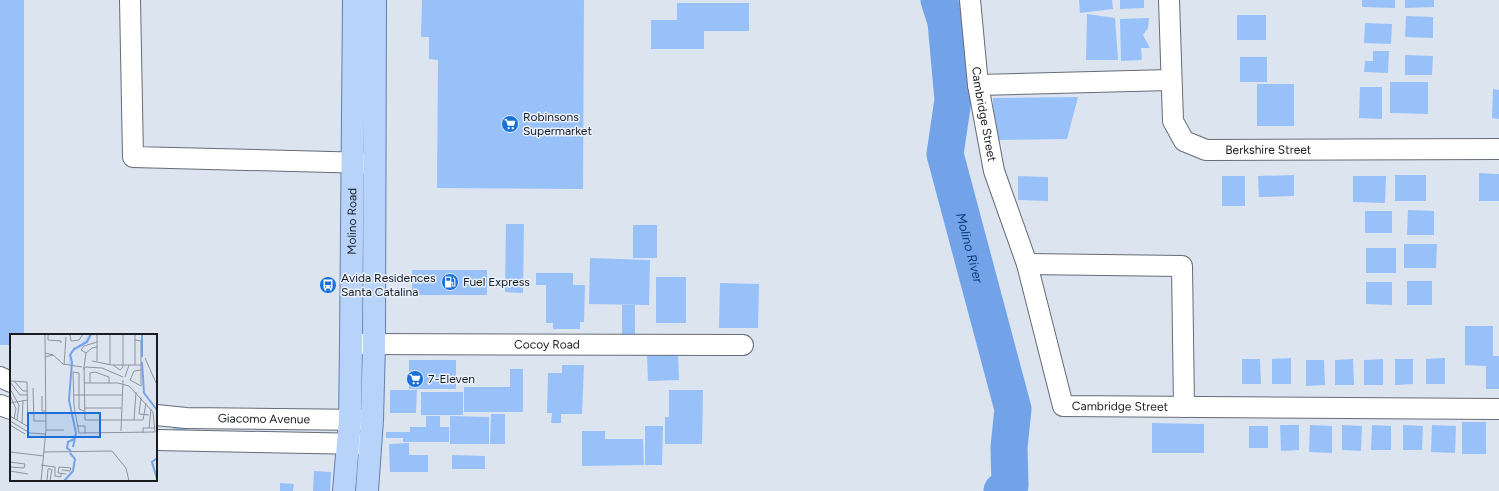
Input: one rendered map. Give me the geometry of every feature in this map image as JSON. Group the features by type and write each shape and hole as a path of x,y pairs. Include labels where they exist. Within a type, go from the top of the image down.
{"main road":[{"name":"Molino Road","path":"354,0 374,344 371,444 367,491"},
{"name":"Molino Road","path":"344,491 350,420 351,344 375,0"}],"street":[{"path":"130,0 133,157 364,163"},
{"name":"Cambridge Street","path":"970,0 978,85 994,171 1027,264 1062,406 1499,409"},
{"name":"Berkshire Street","path":"1169,0 1170,80 1173,121 1184,141 1206,150 1499,149"},
{"path":"978,85 1170,80"},
{"path":"1027,264 1182,266 1184,406"},
{"name":"Cocoy Road","path":"351,344 743,345"},
{"path":"0,377 10,382"},
{"path":"0,405 10,410"},
{"name":"Giacomo Avenue","path":"157,415 186,418 372,420"},
{"name":"Giacomo Avenue","path":"157,440 371,444"}],"building":[{"path":"0,0 24,0 24,334 10,334 10,345 0,345"},
{"name":"Robinsons Supermarket","path":"422,0 584,0 583,189 437,188 438,60 429,59 429,37 421,37"},
{"path":"1079,0 1112,0 1113,9 1080,13"},
{"path":"1120,0 1144,0 1144,8 1120,9"},
{"path":"1362,0 1395,0 1395,8 1362,7"},
{"path":"1405,0 1434,0 1434,7 1405,8"},
{"path":"677,3 749,3 749,31 704,31 704,49 651,49 651,20 677,20"},
{"path":"1087,14 1115,18 1118,60 1086,60"},
{"path":"1237,15 1266,15 1266,40 1237,40"},
{"path":"1406,16 1433,17 1433,38 1405,37"},
{"path":"1149,18 1148,28 1143,35 1150,48 1141,48 1142,60 1121,61 1120,19"},
{"path":"1365,23 1392,24 1391,44 1364,43"},
{"path":"1373,51 1389,51 1388,73 1364,72 1365,61 1373,61"},
{"path":"1405,55 1433,56 1432,75 1405,75"},
{"path":"1240,57 1267,57 1267,82 1240,82"},
{"path":"1390,82 1428,82 1428,114 1390,113"},
{"path":"1257,84 1294,84 1294,126 1257,126"},
{"path":"1360,87 1382,87 1382,119 1359,118"},
{"path":"1493,89 1499,90 1499,119 1492,118"},
{"path":"1078,97 1067,139 994,140 993,98"},
{"path":"1479,173 1499,174 1499,201 1479,201"},
{"path":"1294,175 1294,196 1259,197 1258,176"},
{"path":"1395,175 1426,175 1426,201 1395,201"},
{"path":"1018,176 1048,177 1048,201 1018,200"},
{"path":"1222,176 1245,176 1245,206 1222,206"},
{"path":"1353,176 1386,176 1385,203 1353,202"},
{"path":"1408,210 1434,211 1434,235 1407,235"},
{"path":"1365,211 1392,211 1392,233 1365,233"},
{"path":"506,224 524,224 523,293 505,292"},
{"path":"633,225 657,225 657,258 633,258"},
{"path":"1404,244 1437,244 1436,268 1404,268"},
{"path":"1366,248 1396,248 1396,273 1366,273"},
{"path":"590,258 650,260 649,305 589,304"},
{"name":"Fuel Express","path":"412,270 487,270 487,295 412,295"},
{"path":"536,273 573,273 573,285 585,285 584,322 580,322 580,329 553,329 553,323 546,323 546,285 536,285"},
{"path":"656,277 686,277 686,323 656,323"},
{"path":"1407,281 1432,281 1432,305 1407,305"},
{"path":"1366,282 1392,282 1392,305 1366,304"},
{"path":"720,283 759,284 758,328 719,328"},
{"path":"622,305 635,305 635,335 622,335"},
{"path":"1465,326 1493,326 1493,356 1499,356 1499,389 1486,389 1486,366 1465,365"},
{"path":"678,354 679,380 648,381 647,356"},
{"path":"1291,358 1291,384 1272,384 1272,359"},
{"path":"1445,358 1445,384 1426,384 1426,359"},
{"path":"1242,359 1260,359 1261,384 1242,384"},
{"path":"1353,359 1354,385 1335,385 1335,360"},
{"path":"1383,359 1383,385 1364,385 1364,360"},
{"path":"1395,359 1413,359 1413,384 1395,385"},
{"path":"409,360 456,360 456,389 409,389"},
{"path":"1306,360 1324,360 1325,385 1306,386"},
{"path":"562,365 584,365 582,414 561,414 561,423 551,423 552,413 547,413 548,373 562,373"},
{"path":"510,369 523,369 523,412 464,412 464,387 510,387"},
{"path":"390,390 417,390 416,413 390,413"},
{"path":"669,390 703,390 702,444 665,444 665,417 669,417"},
{"path":"421,392 463,392 463,415 421,415"},
{"path":"491,414 505,414 505,444 490,444"},
{"path":"426,416 440,416 440,427 449,427 449,442 403,442 403,438 386,438 386,432 410,432 410,427 426,427"},
{"path":"450,416 489,417 489,444 450,444"},
{"path":"1462,422 1486,422 1486,454 1462,454"},
{"path":"173,423 187,423 187,434 173,433"},
{"path":"1152,423 1204,424 1204,453 1152,453"},
{"path":"1280,425 1299,425 1299,450 1281,451"},
{"path":"1310,425 1332,426 1332,453 1309,452"},
{"path":"1342,425 1362,426 1361,451 1342,450"},
{"path":"1372,425 1391,426 1391,450 1371,450"},
{"path":"1403,425 1423,426 1422,450 1403,450"},
{"path":"1432,425 1456,426 1455,453 1431,452"},
{"path":"645,426 663,426 662,465 645,465"},
{"path":"1249,426 1268,426 1268,448 1249,448"},
{"path":"582,431 605,431 605,439 643,439 644,465 582,466"},
{"path":"409,443 409,455 428,455 428,472 390,472 389,444"},
{"path":"452,455 485,456 485,469 452,469"},
{"path":"314,471 331,472 330,491 313,491"},
{"path":"280,483 294,484 293,491 280,491"}],"waterway":[{"name":"Molino River","path":"939,0 946,22 953,100 945,154 1013,409 1009,447 1010,485 1002,491"}],"place":[{"name":"Robinsons Supermarket","path":"510,124"},
{"name":"Fuel Express","path":"450,282"},
{"name":"Avida Residences Santa Catalina","path":"328,285"},
{"name":"7-Eleven","path":"415,379"}]}
